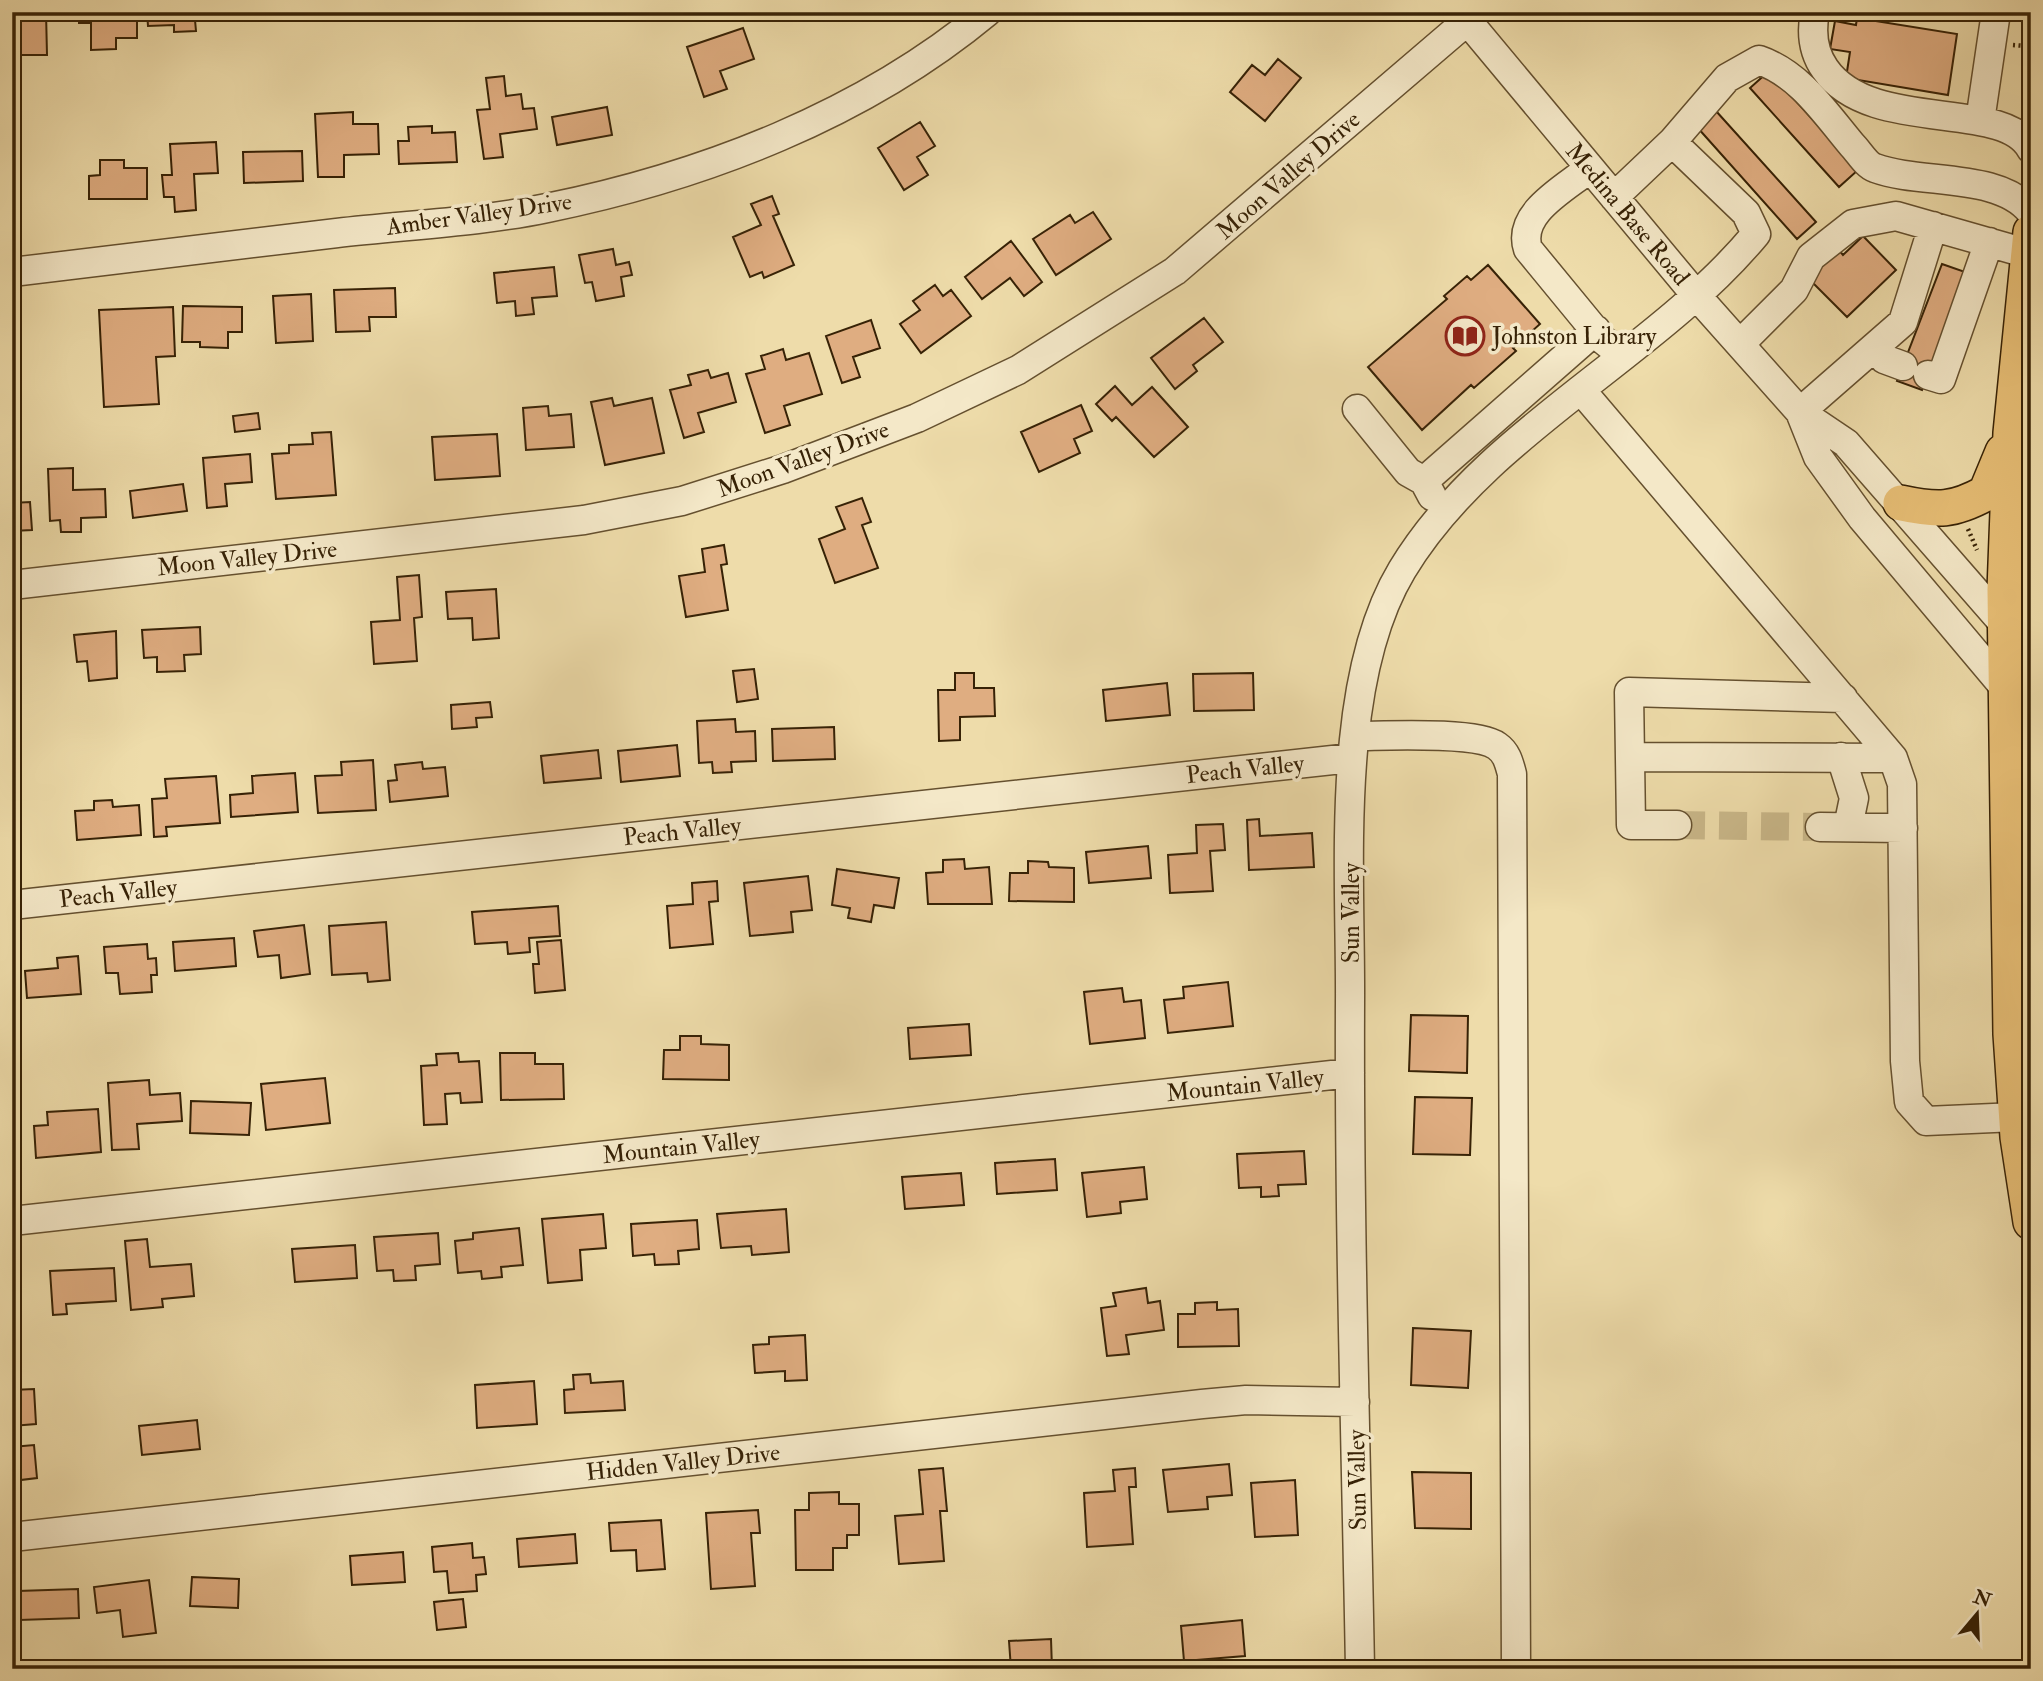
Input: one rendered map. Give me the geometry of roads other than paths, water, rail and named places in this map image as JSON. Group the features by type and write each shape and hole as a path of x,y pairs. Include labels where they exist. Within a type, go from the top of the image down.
{"main road":[{"path":"2030,243 2011,433 2006,690 2010,997 2016,1117 2031,1222"},
{"path":"1901,503 1932,510 1959,507 1986,493 2011,433"},
{"path":"2011,433 2031,514"},
{"path":"2010,997 2031,937"}],"street":[{"name":"Amber Valley Drive","path":"12,272 546,209 669,177 786,134 878,86 949,43 987,12"},
{"path":"1815,12 1812,28 1821,64 1835,83 1855,96 1890,110 1980,121 2012,133 2031,149"},
{"path":"1980,121 1996,12"},
{"name":"Medina Base Road","path":"1464,17 1695,294 1800,412 1846,443 2031,654"},
{"name":"Moon Valley Drive","path":"12,585 584,520 682,501 783,469 905,423 1018,370 1175,271 1464,17"},
{"path":"1614,197 1672,142 1727,78 1759,60 1778,66 1803,88 1871,167 2003,190 2019,198 2031,212"},
{"name":"Sun Valley","path":"1360,1669 1350,1073 1353,747 1367,653 1382,611 1402,570 1472,482 1695,294 1741,253 1756,234 1745,213 1672,142"},
{"path":"1590,168 1529,218 1524,236 1528,249 1596,331 1622,355"},
{"path":"1740,344 1794,290 1811,257 1853,224 1896,216 1989,242 2030,243"},
{"path":"1800,412 1903,322 1933,226"},
{"path":"1876,346 1884,359 1941,379 1989,242"},
{"path":"1424,481 1596,331"},
{"path":"1581,390 1893,758 1902,784 1909,1102 1926,1121 2016,1117"},
{"path":"1357,409 1408,472 1424,481 1447,512"},
{"name":"Medina Base Road","path":"1800,412 1818,457 1862,517 2031,719"},
{"path":"1677,825 1631,825 1629,692 1843,698"},
{"name":"Peach Valley","path":"12,905 1353,747 1464,737 1495,744 1506,754 1512,774 1516,1669"},
{"path":"1630,757 1893,758"},
{"path":"1841,757 1854,798 1848,827"},
{"path":"1820,827 1903,828"},
{"name":"Mountain Valley","path":"12,1221 1350,1073"},
{"name":"Hidden Valley Drive","path":"12,1537 1202,1404 1246,1400 1355,1402"}],"tunnel":[{"path":"1677,825 1820,827"}],"place":[{"name":"Johnston Library","path":"1465,336"}]}
